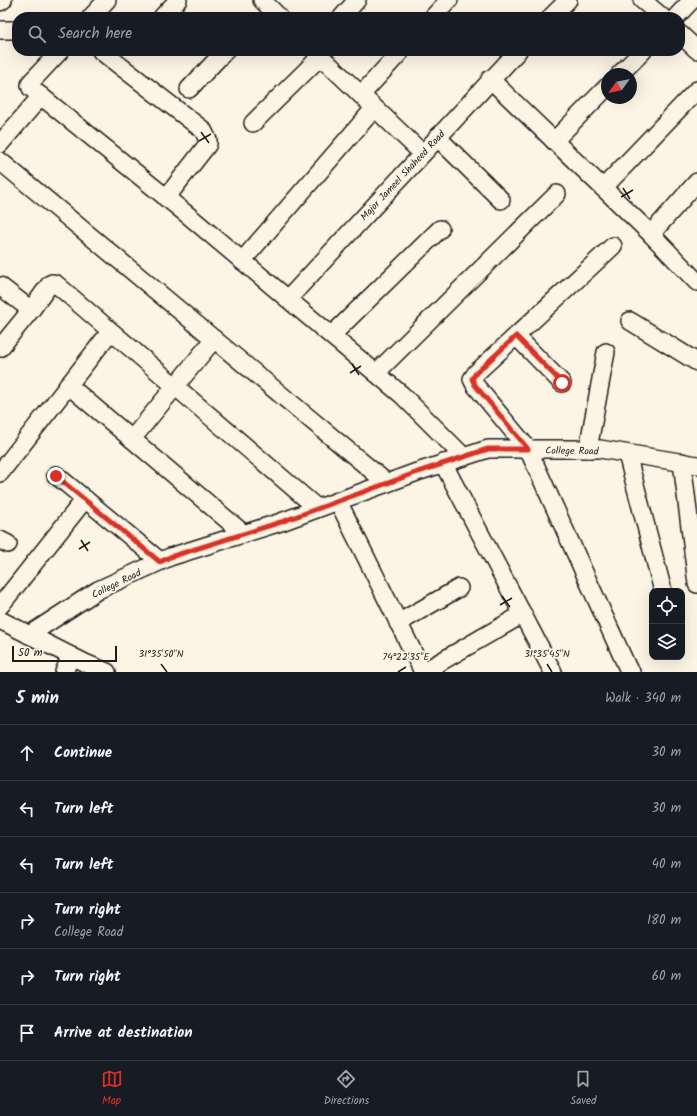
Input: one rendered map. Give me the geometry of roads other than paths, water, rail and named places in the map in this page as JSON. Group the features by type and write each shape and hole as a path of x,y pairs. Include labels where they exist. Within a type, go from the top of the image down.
{"street":[{"path":"95,12 106,0"},
{"path":"346,12 357,0"},
{"path":"438,12 449,0"},
{"path":"556,12 568,0"},
{"path":"642,0 656,12"},
{"path":"681,12 692,0"},
{"path":"0,30 12,30"},
{"path":"685,39 697,50"},
{"path":"55,56 31,82 31,88 402,394 464,457"},
{"path":"107,56 203,130 208,140 208,144 166,198"},
{"path":"189,89 220,56"},
{"path":"253,123 316,56"},
{"path":"320,56 422,153"},
{"path":"361,95 396,56"},
{"name":"Major Jameel Shaheed Road","path":"288,299 490,79 513,56"},
{"path":"626,68 638,56"},
{"path":"490,79 651,234 697,282"},
{"path":"603,188 697,90"},
{"path":"554,141 601,93"},
{"path":"0,144 41,96"},
{"path":"242,261 371,112"},
{"path":"437,137 501,200"},
{"path":"0,161 387,483"},
{"path":"651,234 696,186"},
{"path":"376,373 557,194"},
{"path":"332,335 440,229"},
{"path":"613,246 476,373 472,379 475,385 528,449 631,672"},
{"path":"0,348 50,284 56,284 110,332 317,508"},
{"path":"0,286 31,310"},
{"path":"630,321 697,362"},
{"path":"2,468 110,332"},
{"path":"516,336 562,383"},
{"path":"132,439 214,339"},
{"path":"588,449 606,352"},
{"path":"68,385 244,534"},
{"name":"College Road","path":"29,635 98,590 170,557 244,534 443,463 488,449 600,449 690,463"},
{"path":"627,454 662,588"},
{"path":"443,463 553,672"},
{"path":"690,463 697,584"},
{"path":"56,476 160,562"},
{"path":"0,606 85,499"},
{"path":"338,501 423,672 523,614"},
{"path":"398,622 459,588"},
{"path":"0,620 71,656 107,672"},
{"path":"64,672 71,656"}]}
